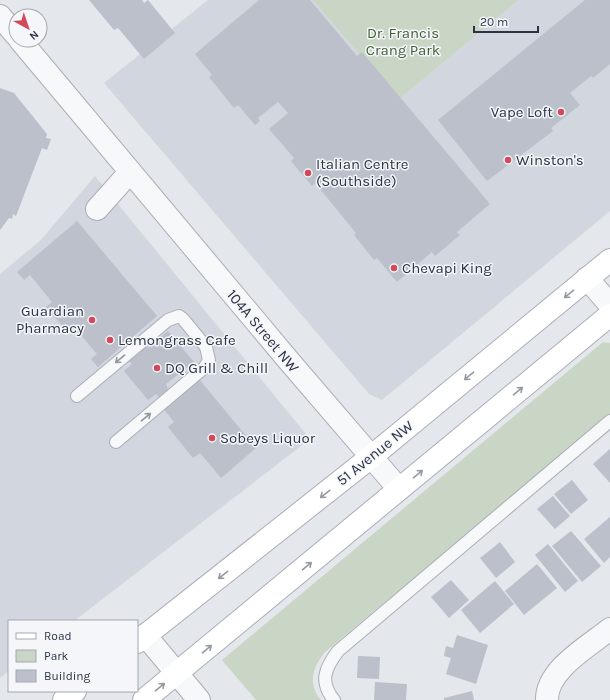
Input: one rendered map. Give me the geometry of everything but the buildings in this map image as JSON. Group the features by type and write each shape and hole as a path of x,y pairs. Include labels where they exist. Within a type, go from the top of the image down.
{"main road":[{"name":"51 Avenue NW","path":"141,639 371,457 610,260"},
{"path":"144,700 610,315"},
{"path":"64,700 74,692"}],"street":[{"path":"0,16 8,26"},
{"name":"104A Street NW","path":"27,48 398,489"},
{"path":"97,209 130,172"},
{"path":"587,278 610,305"},
{"path":"547,699 549,686 555,675 610,629"},
{"path":"141,639 177,673 199,700"}],"lane":[{"path":"77,396 168,320 179,316 183,319 206,347 209,360 205,367 116,442"},
{"path":"334,700 330,695 325,681 327,666 338,651 610,421"}],"shaded area":[{"path":"208,0 313,0 398,100 519,0 610,0 610,211 382,400 369,394 104,83"},
{"path":"95,176 310,439 75,620 8,620 8,672 0,678 0,274 41,240"}],"green space":[{"name":"Dr. Francis Crang Park","path":"313,0 519,0 398,100"},
{"path":"603,342 610,343 610,415 325,652 317,663 313,675 314,687 321,700 256,700 222,660"}],"place":[{"name":"Vape Loft","path":"561,112"},
{"name":"Winston's","path":"508,160"},
{"name":"Italian Centre (Southside)","path":"308,173"},
{"name":"Chevapi King","path":"394,268"},
{"name":"Guardian Pharmacy","path":"92,320"},
{"name":"Lemongrass Cafe","path":"110,340"},
{"name":"DQ Grill & Chill","path":"157,368"},
{"name":"Sobeys Liquor","path":"212,438"}]}
